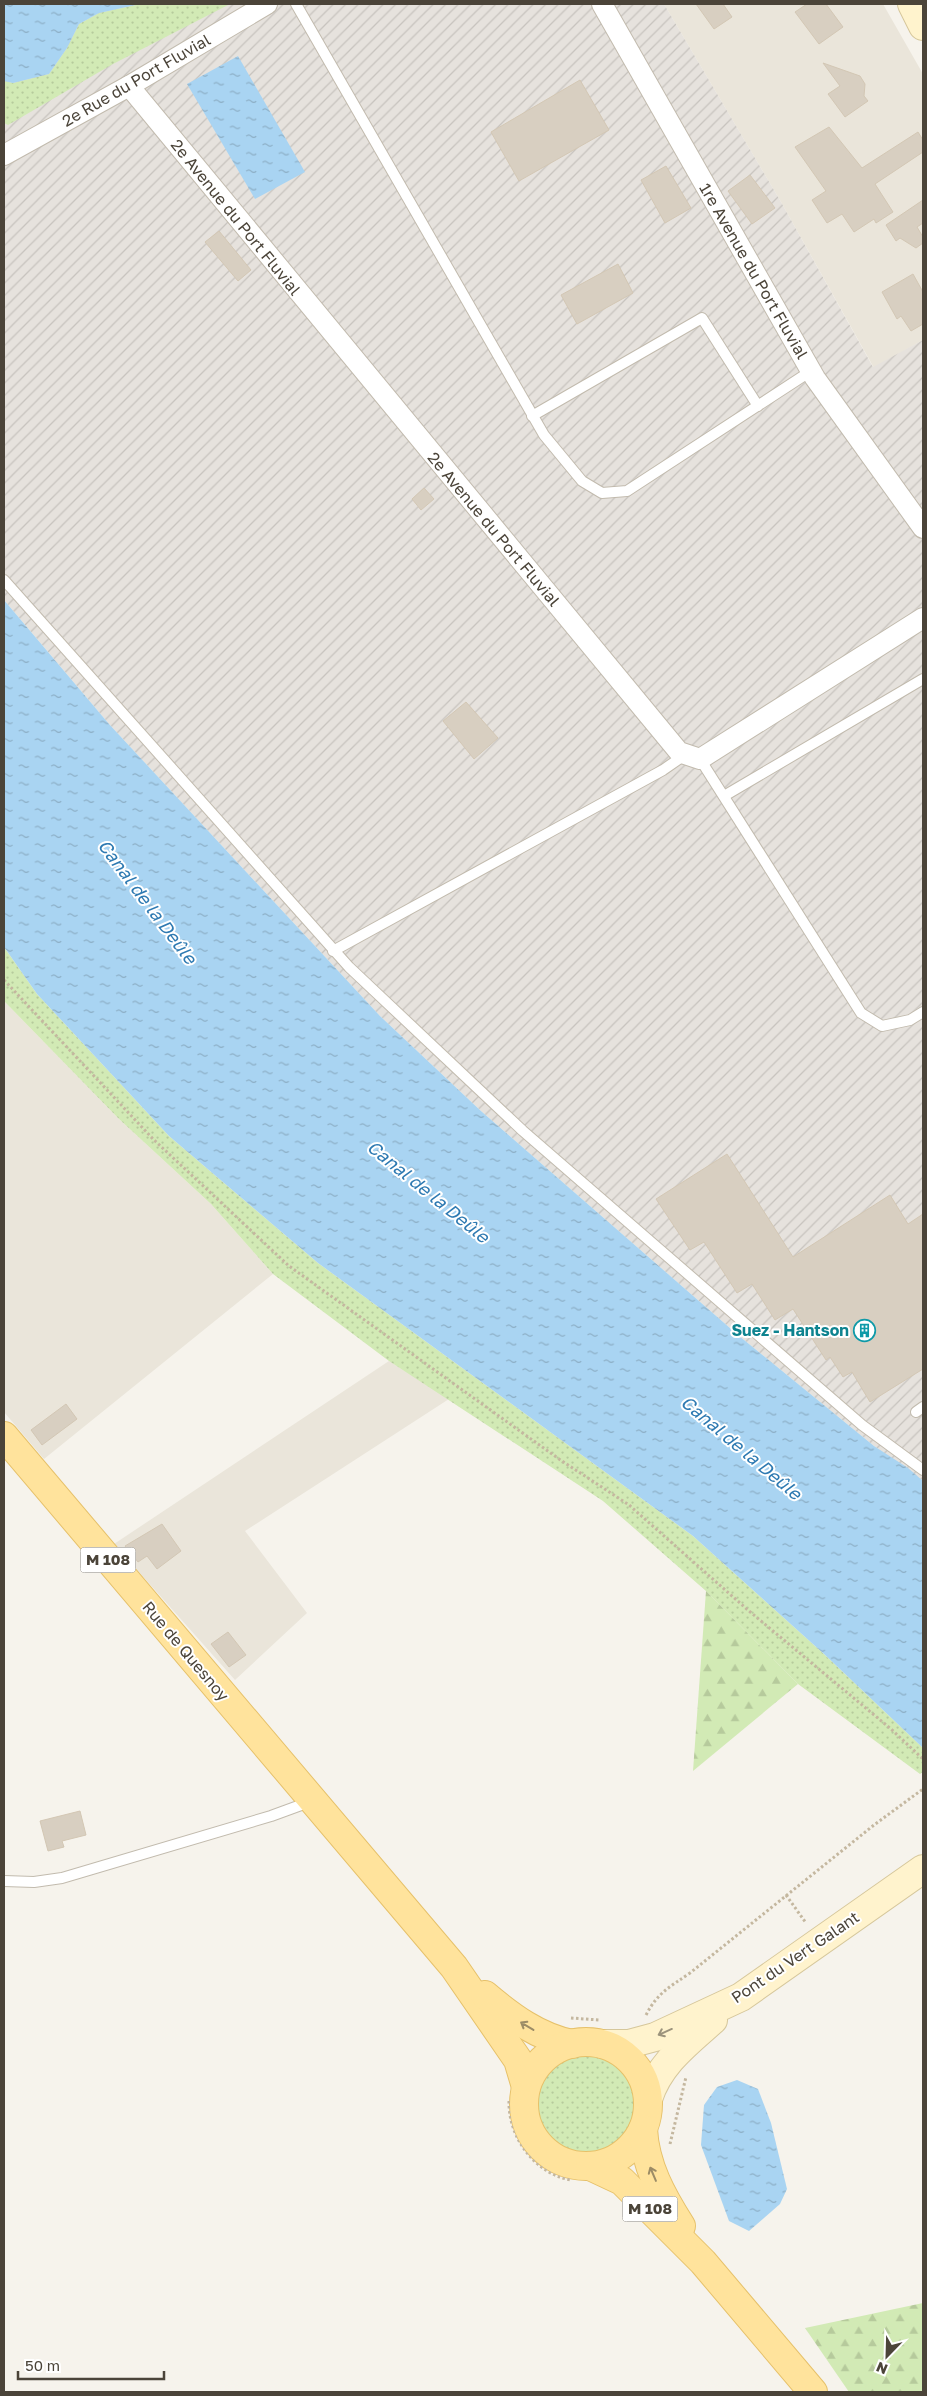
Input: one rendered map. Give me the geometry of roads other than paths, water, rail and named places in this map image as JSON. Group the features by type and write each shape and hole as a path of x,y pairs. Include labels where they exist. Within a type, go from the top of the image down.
{"main road":[{"path":"912,4 923,26"},
{"name":"Rue de Quesnoy","path":"4,1436 454,1967"},
{"name":"Pont du Vert Galant","path":"603,2044 629,2044 655,2037 741,1996 923,1869"},
{"name":"M 108","path":"454,1967 486,1996 521,2023 552,2039 572,2044"},
{"name":"M 108","path":"454,1967 514,2054 521,2068 526,2087"},
{"path":"648,2099 644,2083 636,2068 625,2056 603,2044 588,2042 572,2044 557,2049 543,2059 533,2072 526,2087 524,2112 529,2128 538,2143 557,2159 573,2165 590,2166 605,2164 625,2153 643,2129 648,2099 655,2080 670,2058 741,1996"},
{"name":"M 108","path":"643,2129 645,2150 656,2181 703,2262"},
{"name":"M 108","path":"590,2166 622,2181 703,2262 813,2392"}],"street":[{"name":"2e Rue du Port Fluvial","path":"4,155 129,86 266,4"},
{"name":"1re Avenue du Port Fluvial","path":"602,4 811,371 923,528"},
{"name":"2e Avenue du Port Fluvial","path":"129,86 679,752 693,756"},
{"path":"693,756 923,618"}],"lane":[{"path":"296,4 532,416 544,436 582,481 602,493 627,491 811,371"},
{"path":"532,416 702,318 758,406"},
{"path":"4,580 333,951 523,1131 862,1424 923,1470"},
{"path":"724,796 923,679"},
{"path":"333,951 663,770 693,756 724,796 861,1013 882,1026 910,1020 923,1012"},
{"path":"4,1881 34,1882 62,1878 271,1816 312,1800"}],"water":[{"path":"4,4 140,4 99,13 79,24 67,48 49,74 13,83 4,81"},
{"path":"238,56 305,172 255,199 187,84"},
{"name":"Canal de la Deûle","path":"4,600 109,724 380,1016 481,1111 738,1335 874,1446 908,1468 923,1481 923,1748 824,1654 693,1536 318,1263 169,1136 37,994 4,947"},
{"path":"737,2080 758,2089 771,2123 787,2189 780,2204 749,2231 729,2221 701,2145 704,2105 717,2087"}],"place":[{"name":"Suez - Hantson","path":"865,1330"}]}
